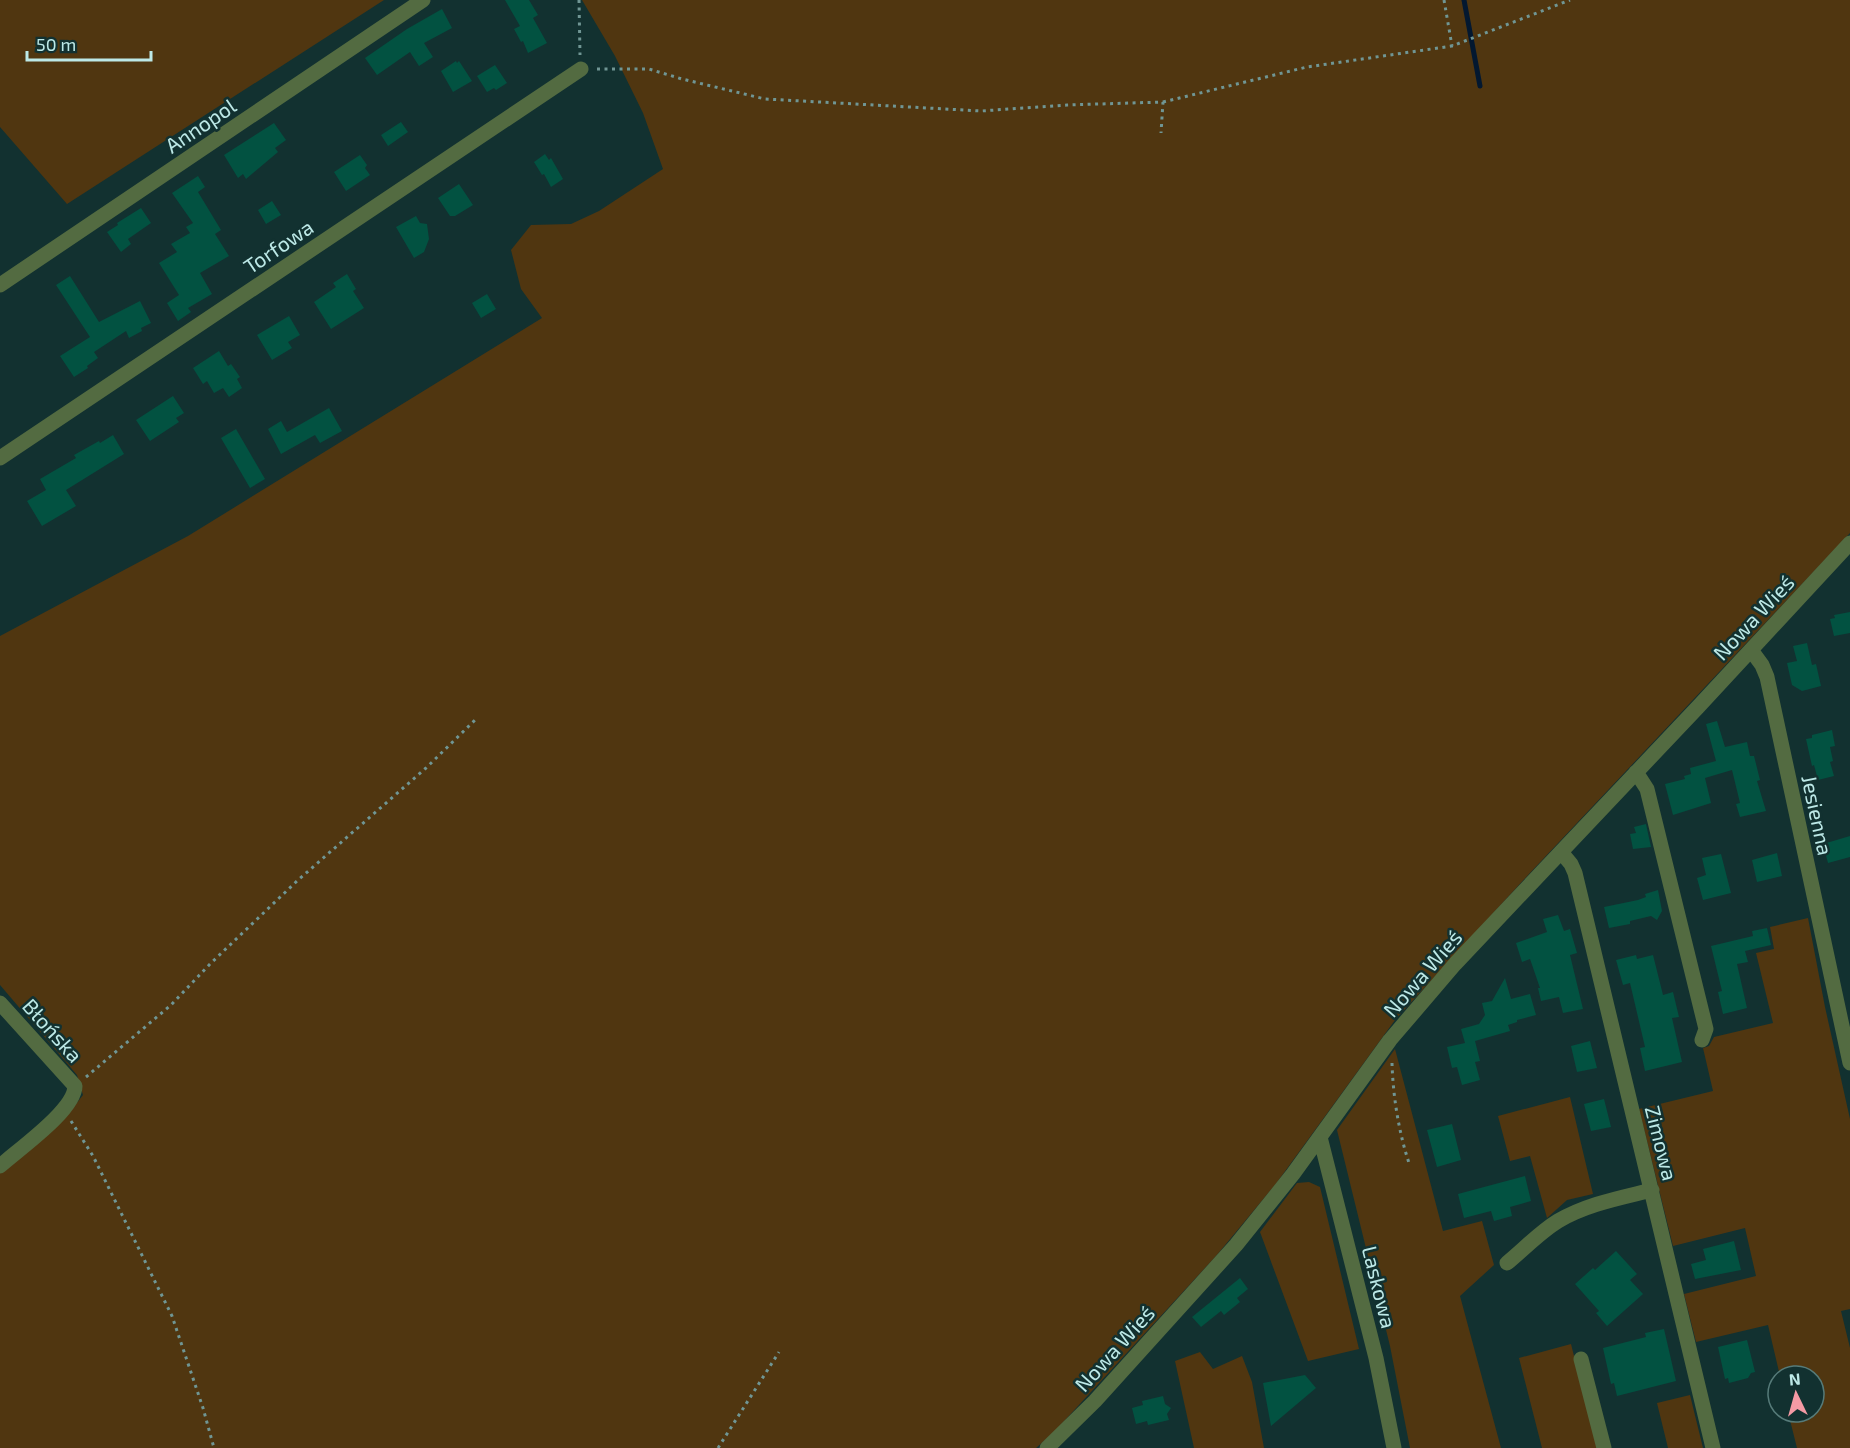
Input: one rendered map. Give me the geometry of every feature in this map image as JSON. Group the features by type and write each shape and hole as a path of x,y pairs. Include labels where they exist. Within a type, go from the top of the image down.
{"street":[{"name":"Annopol","path":"0,285 423,0"},
{"name":"Torfowa","path":"0,458 581,69"},
{"name":"Nowa Wieś","path":"1047,1448 1095,1401 1236,1245 1320,1137 1390,1041 1455,964 1850,543"},
{"name":"Jesienna","path":"1751,650 1762,665 1767,677 1850,1063"},
{"path":"1636,772 1644,782 1650,800 1706,1029 1702,1040"},
{"name":"Zimowa","path":"1561,852 1575,873 1713,1448"},
{"name":"Błońska","path":"0,1003 75,1086"},
{"path":"0,1166 64,1111 75,1093 75,1086"},
{"name":"Laskowa","path":"1320,1137 1376,1358 1394,1448"},
{"path":"1507,1263 1548,1228 1570,1214 1603,1202 1652,1190"},
{"path":"1581,1359 1604,1448"}],"path":[{"path":"579,0 581,69 649,69 682,80 765,99 981,111 1162,102 1307,67 1452,46 1570,0"},
{"path":"1444,0 1452,46"},
{"path":"1161,133 1162,102"},
{"path":"75,1086 171,1005 210,964 297,881 426,768 476,719"},
{"path":"1390,1041 1393,1080 1404,1149 1410,1167"},
{"path":"64,1111 93,1156 172,1316 214,1448"},
{"path":"717,1448 779,1352"}],"shaded area":[{"path":"0,0 384,0 67,204 0,127"},
{"path":"582,0 1850,0 1850,533 1395,1020 1275,1185 1216,1256 1055,1431 1036,1448 0,1448 0,1172 72,1109 83,1095 77,1075 0,985 0,636 188,536 542,318 521,289 511,250 531,225 571,224 599,211 663,169 643,113 615,56"},
{"path":"1808,918 1850,1119 1850,1309 1841,1311 1850,1348 1850,1448 1797,1448 1791,1424 1826,1424 1826,1364 1777,1364 1768,1325 1696,1342 1684,1294 1756,1276 1745,1228 1673,1246 1639,1109 1713,1091 1703,1048 1709,1046 1714,1037 1773,1023 1756,953 1774,949 1770,927"},
{"path":"1395,1049 1443,1231 1482,1221 1494,1265 1460,1296 1501,1448 1410,1448 1390,1346 1337,1130"},
{"path":"1570,1097 1593,1194 1567,1200 1547,1218 1530,1156 1510,1161 1498,1116"},
{"path":"1309,1182 1320,1187 1359,1349 1308,1361 1260,1232 1297,1183"},
{"path":"1571,1344 1597,1448 1542,1448 1519,1358"},
{"path":"1200,1352 1213,1369 1242,1356 1252,1382 1264,1448 1194,1448 1175,1361"},
{"path":"1690,1395 1703,1448 1668,1448 1657,1403"}],"building":[{"path":"505,0 529,0 538,15 533,18 547,43 528,53 514,29 520,26"},
{"path":"442,9 452,28 424,43 433,57 419,66 410,52 377,75 365,58 407,29"},
{"path":"456,61 457,63 459,61 472,81 453,92 441,71"},
{"path":"495,65 507,83 496,90 494,88 487,92 477,76"},
{"path":"401,122 408,132 388,146 381,135"},
{"path":"274,123 286,140 275,148 278,152 246,179 243,174 238,178 224,155"},
{"path":"545,154 549,160 551,158 563,179 551,187 534,162"},
{"path":"360,155 370,175 346,191 334,172"},
{"path":"198,176 205,187 198,192 221,230 215,234 229,256 200,273 212,294 188,308 191,312 178,321 167,303 179,295 159,263 177,252 171,244 190,233 186,227 193,223 172,193"},
{"path":"459,184 473,205 455,216 450,216 438,198"},
{"path":"272,201 281,215 266,224 258,210"},
{"path":"141,208 151,223 128,239 131,244 121,252 107,232"},
{"path":"416,216 420,223 427,224 429,239 424,252 414,258 396,227"},
{"path":"347,274 356,289 353,291 364,308 331,329 314,302 336,287 333,283"},
{"path":"70,276 99,322 140,301 151,323 129,338 126,331 94,352 98,358 74,377 60,356 90,337 56,285"},
{"path":"487,294 496,309 481,318 472,303"},
{"path":"289,316 300,335 288,342 292,348 272,360 257,335"},
{"path":"219,351 228,366 231,364 240,377 237,379 242,388 229,397 223,388 214,393 207,381 203,384 193,368"},
{"path":"173,396 184,413 176,418 179,422 150,441 136,420"},
{"path":"329,408 342,431 320,443 315,435 281,454 268,429 281,421 287,432"},
{"path":"236,429 265,479 250,488 221,438"},
{"path":"113,435 124,454 66,490 76,506 42,526 27,501 46,490 40,479 76,458 74,455"},
{"path":"1850,612 1850,633 1834,636 1830,619 1835,618 1834,615"},
{"path":"1807,643 1812,665 1816,664 1821,686 1802,691 1792,685 1787,663 1797,661 1793,646"},
{"path":"1717,721 1725,747 1747,742 1750,756 1754,756 1760,780 1757,781 1766,811 1740,817 1736,804 1740,803 1732,770 1705,778 1711,803 1673,815 1665,784 1685,779 1684,776 1691,774 1690,768 1716,761 1706,724"},
{"path":"1832,730 1835,746 1830,747 1833,761 1830,762 1834,776 1818,780 1814,765 1812,766 1806,739 1812,738 1812,735"},
{"path":"1646,824 1651,847 1633,849 1630,834 1636,833 1634,827"},
{"path":"1850,836 1850,857 1828,863 1823,844"},
{"path":"1777,853 1782,876 1757,882 1752,860"},
{"path":"1721,854 1731,893 1703,900 1697,878 1706,875 1702,858"},
{"path":"1658,890 1662,911 1657,920 1651,916 1630,921 1630,924 1609,928 1604,907 1638,900 1646,897 1645,894"},
{"path":"1558,915 1564,931 1570,929 1577,953 1570,955 1583,1009 1563,1013 1559,997 1541,1001 1538,988 1540,988 1530,959 1522,962 1516,943 1547,932 1543,919"},
{"path":"1767,928 1771,945 1745,951 1748,962 1737,964 1747,1008 1723,1014 1718,992 1722,991 1711,946 1753,936 1752,931"},
{"path":"1636,955 1637,959 1653,955 1663,995 1673,992 1679,1017 1672,1018 1682,1062 1645,1071 1640,1048 1645,1047 1630,983 1623,985 1616,960"},
{"path":"1505,978 1511,999 1530,994 1536,1015 1508,1025 1510,1031 1475,1041 1480,1061 1475,1062 1480,1080 1462,1085 1457,1067 1452,1068 1447,1047 1465,1043 1461,1029 1479,1024 1485,1015 1482,1003 1492,1001"},
{"path":"1590,1041 1597,1068 1577,1072 1571,1046"},
{"path":"1604,1099 1611,1127 1591,1131 1584,1104"},
{"path":"1452,1124 1461,1160 1437,1167 1427,1130"},
{"path":"1525,1176 1531,1201 1510,1207 1512,1216 1494,1221 1491,1211 1464,1218 1458,1194"},
{"path":"1734,1241 1741,1270 1695,1279 1691,1264 1706,1260 1703,1249"},
{"path":"1616,1251 1637,1274 1630,1280 1643,1294 1607,1326 1596,1313 1599,1311 1575,1284"},
{"path":"1240,1278 1248,1289 1237,1298 1240,1302 1224,1315 1221,1311 1201,1327 1192,1317"},
{"path":"1664,1329 1676,1381 1617,1396 1614,1383 1611,1384 1603,1348 1646,1337 1645,1333"},
{"path":"1747,1340 1755,1372 1751,1373 1748,1378 1729,1383 1728,1378 1725,1379 1718,1347"},
{"path":"1305,1375 1316,1388 1271,1426 1263,1383"},
{"path":"1163,1396 1165,1404 1171,1408 1167,1414 1169,1420 1148,1425 1147,1421 1136,1424 1132,1408 1143,1405 1142,1401"}],"waterway":[{"path":"1464,0 1480,86"}]}
